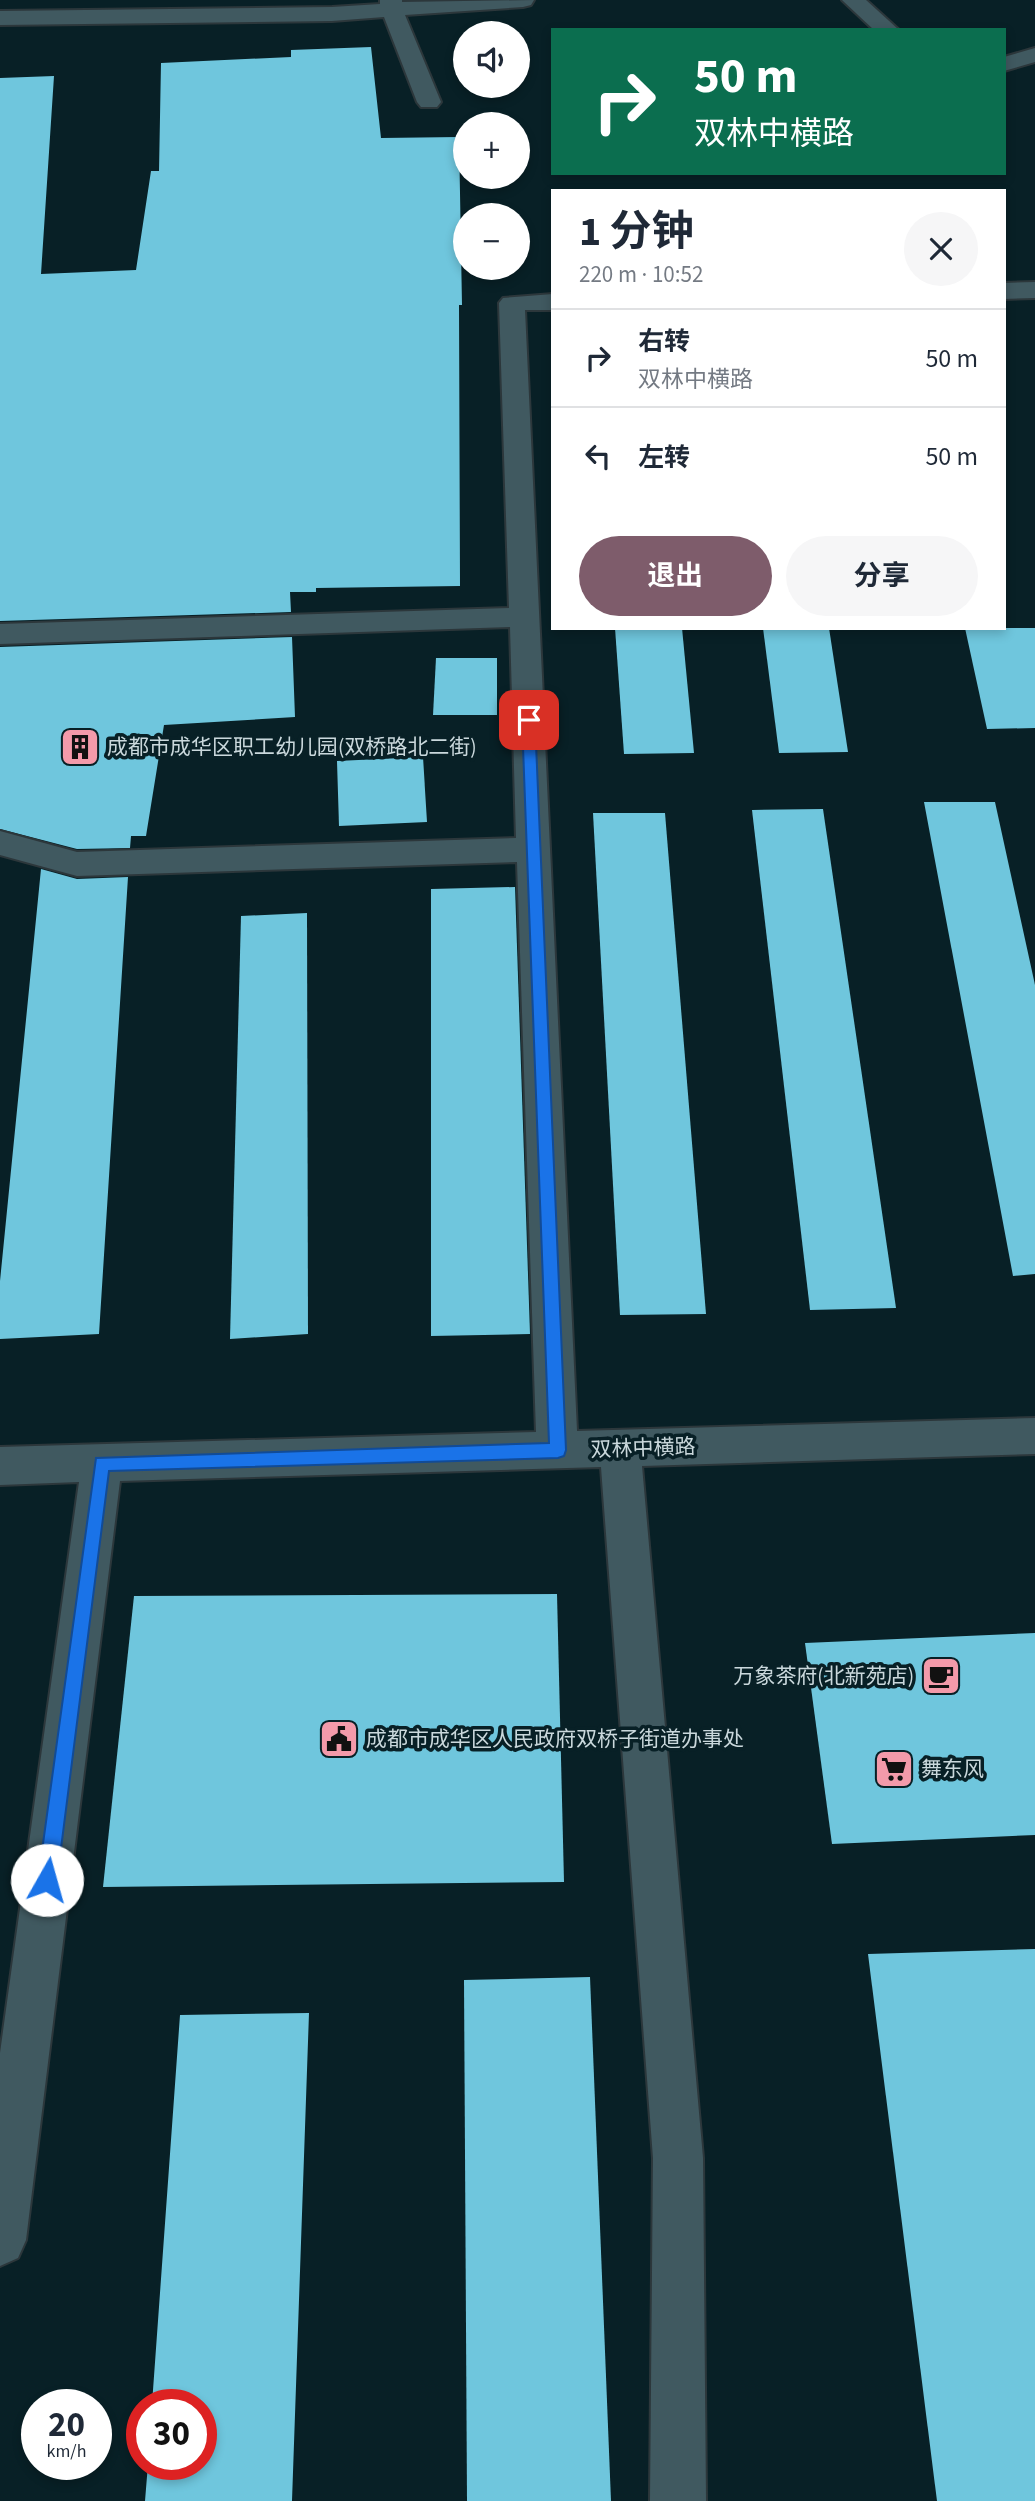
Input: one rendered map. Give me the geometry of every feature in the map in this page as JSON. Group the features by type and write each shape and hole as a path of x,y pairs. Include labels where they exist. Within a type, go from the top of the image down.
{"street":[{"path":"0,18 332,14 392,5 523,0"},
{"path":"853,0 886,28"},
{"path":"392,5 429,102"},
{"path":"1006,63 1035,55"},
{"path":"1006,291 1035,290"},
{"path":"551,302 512,303 558,1450"},
{"path":"0,634 525,617"},
{"path":"0,843 77,864 534,849"},
{"name":"双林中横路","path":"0,1466 1035,1436"},
{"path":"620,1449 678,2158 678,2501"},
{"path":"0,2240 102,1463"}],"building":[{"path":"371,47 381,138 453,137 453,189 460,189 460,203 453,203 453,280 462,280 462,305 459,305 460,586 316,588 316,592 290,592 291,612 0,621 0,78 54,76 41,274 136,270 151,171 159,171 161,63 291,57 291,50"},
{"path":"1035,628 1035,728 987,729 965,630"},
{"path":"615,630 682,630 694,753 624,754"},
{"path":"763,630 829,630 848,752 779,753"},
{"name":"成都市成华区职工幼儿园(双桥路北二街)","path":"292,637 295,717 164,725 146,836 131,836 130,848 77,849 0,829 0,647"},
{"path":"436,658 497,658 497,715 433,715"},
{"path":"423,757 427,822 339,826 337,761"},
{"path":"924,802 995,802 1035,985 1035,1274 1013,1276"},
{"path":"823,809 896,1308 810,1310 752,810"},
{"path":"593,813 665,813 706,1314 620,1315"},
{"path":"41,869 77,879 128,877 99,1334 0,1339 0,1281"},
{"path":"515,887 530,1334 431,1336 431,889"},
{"path":"307,913 308,1334 230,1339 241,916"},
{"name":"成都市成华区人民政府双桥子街道办事处","path":"557,1594 564,1882 103,1887 134,1596"},
{"path":"1035,1633 1035,1835 832,1844 805,1643"},
{"path":"1035,1949 1035,2501 937,2501 868,1954"},
{"path":"590,1977 611,2501 467,2501 464,1980"},
{"path":"309,2013 292,2501 145,2501 147,2480 217,2480 217,2389 153,2389 180,2015"}],"place":[{"name":"成都市成华区职工幼儿园(双桥路北二街)","path":"80,747"},
{"name":"万象茶府(北新苑店)","path":"941,1676"},
{"name":"成都市成华区人民政府双桥子街道办事处","path":"339,1739"},
{"name":"舞东风","path":"894,1769"}],"route":[{"path":"47,1880 102,1463 558,1450 529,720"}]}
